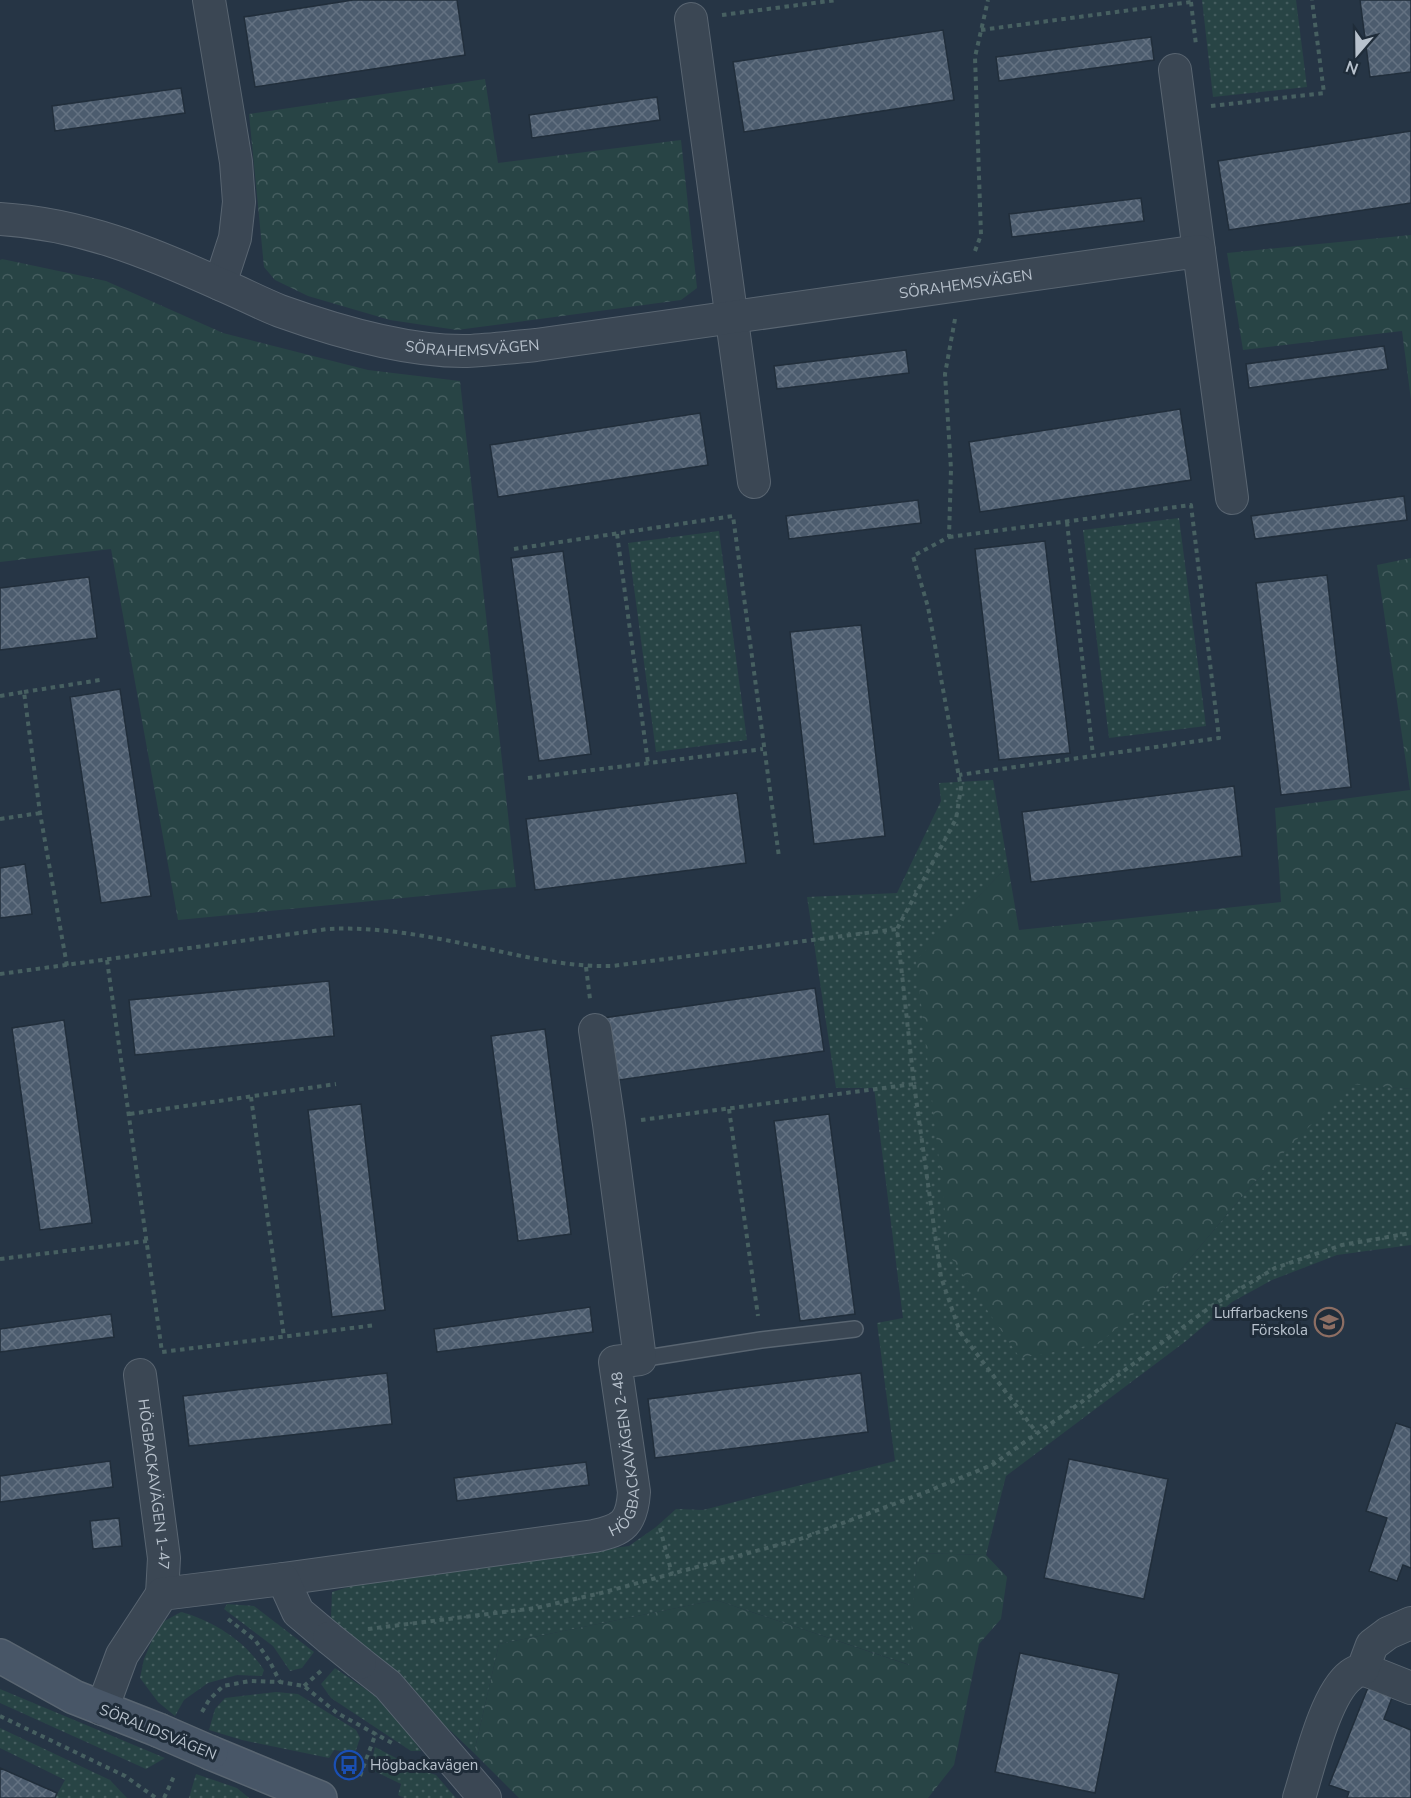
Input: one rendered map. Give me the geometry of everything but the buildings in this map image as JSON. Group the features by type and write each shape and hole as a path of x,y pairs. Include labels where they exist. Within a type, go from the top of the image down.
{"street":[{"path":"209,0 236,162 239,202 235,238 220,284"},
{"path":"704,17 731,316 754,482"},
{"path":"1175,70 1232,498"},
{"name":"SÖRAHEMSVÄGEN","path":"0,219 34,221 94,234 279,310 338,330 381,341 466,351 536,345 1199,251"},
{"name":"HÖGBACKAVÄGEN 2-48","path":"283,1579 583,1538 615,1532 627,1522 633,1509 634,1492 615,1362 640,1359 595,1030"},
{"name":"HÖGBACKAVÄGEN 1-47","path":"140,1375 164,1558 176,1592"},
{"path":"102,1709 122,1655 176,1592 283,1579 298,1612 388,1685 485,1798"},
{"path":"1299,1798 1336,1692 1350,1675 1363,1669 1372,1645 1388,1633 1411,1623"},
{"name":"SÖRALIDSVÄGEN","path":"0,1656 74,1697 320,1798"},
{"path":"1363,1669 1411,1688"}],"lane":[{"path":"640,1359 761,1340 855,1329"}],"path":[{"path":"704,17 837,0"},
{"path":"949,537 951,469 945,374 962,285 981,235 975,57 988,0"},
{"path":"1180,109 1324,93 1312,0"},
{"path":"981,30 1191,2"},
{"path":"958,775 1219,738 1191,505 949,537 913,556 928,607 958,775 961,788 956,819 897,929 914,1084 941,1277 960,1332 1036,1433"},
{"path":"514,549 733,516 779,857"},
{"path":"1067,522 1093,755"},
{"path":"617,534 648,764"},
{"path":"0,696 100,680"},
{"path":"24,692 40,813 67,966"},
{"path":"528,778 763,749"},
{"path":"0,819 40,813"},
{"path":"0,974 328,929 357,928 449,940 549,961 594,967 897,929"},
{"path":"107,960 162,1352 375,1325"},
{"path":"130,1114 336,1084"},
{"path":"609,1124 914,1084"},
{"path":"251,1097 284,1337"},
{"path":"729,1109 761,1340"},
{"path":"362,1629 536,1608 601,1593 800,1539 992,1465 1213,1305 1275,1268 1342,1245 1411,1233"},
{"path":"0,1259 147,1241"},
{"path":"176,1592 255,1640 280,1682"},
{"path":"322,1671 304,1686 337,1713 376,1732 395,1745"},
{"path":"0,1716 125,1776 156,1798"},
{"path":"360,1776 376,1732"}],"green space":[{"path":"1202,0 1296,0 1307,87 1213,97"},
{"path":"485,79 498,163 681,140 697,288 681,300 457,330 390,320 308,296 275,280 264,267 249,114"},
{"path":"1411,235 1411,400 1402,331 1243,350 1227,253"},
{"path":"0,260 106,281 223,333 368,370 460,381 516,887 178,920 111,549 0,562"},
{"path":"1179,518 1206,726 1109,738 1083,530"},
{"path":"719,531 747,740 656,752 628,543"},
{"path":"1411,558 1411,1089 1351,1084 1252,1185 1165,1288 1098,1344 1020,1358 950,1256 916,960 1008,866 1019,930 1281,902 1275,808 1410,790 1377,565"},
{"path":"993,780 1008,866 916,961 1165,1288 1252,1185 1351,1083 1411,1089 1411,1245 1337,1255 1272,1280 1232,1302 1186,1341 1006,1476 986,1555 917,1553 910,1665 716,1600 499,1644 474,1753 331,1618 332,1592 371,1580 629,1546 676,1509 703,1510 895,1461 877,1323 903,1318 874,1088 836,1088 807,897 897,893 941,801 939,783"},
{"path":"917,1553 986,1555 1007,1577 1001,1619 979,1644 954,1765 928,1798 519,1798 474,1753 499,1644 716,1600 909,1665"},
{"path":"227,1604 254,1606 314,1652 302,1668 290,1671 273,1646 224,1609"},
{"path":"181,1612 205,1621 228,1634 248,1650 264,1670 262,1676 237,1675 208,1683 184,1700 175,1716 158,1702 140,1678 144,1659 159,1624"},
{"path":"335,1668 374,1695 403,1726 421,1751 411,1751 331,1698 321,1684"},
{"path":"0,1689 165,1758 146,1769 0,1703"},
{"path":"276,1692 298,1694 356,1730 360,1738 355,1753 334,1750 329,1758 242,1740 209,1730 215,1709 225,1698"},
{"path":"0,1728 110,1780 127,1798 55,1798 65,1780 0,1748"},
{"path":"375,1747 415,1768 436,1775 456,1798 404,1798 398,1795 401,1784 370,1769"},
{"path":"196,1774 237,1788 249,1798 189,1798"}],"place":[{"name":"Luffarbackens Förskola","path":"1329,1322"},
{"name":"Högbackavägen","path":"349,1765"}]}
